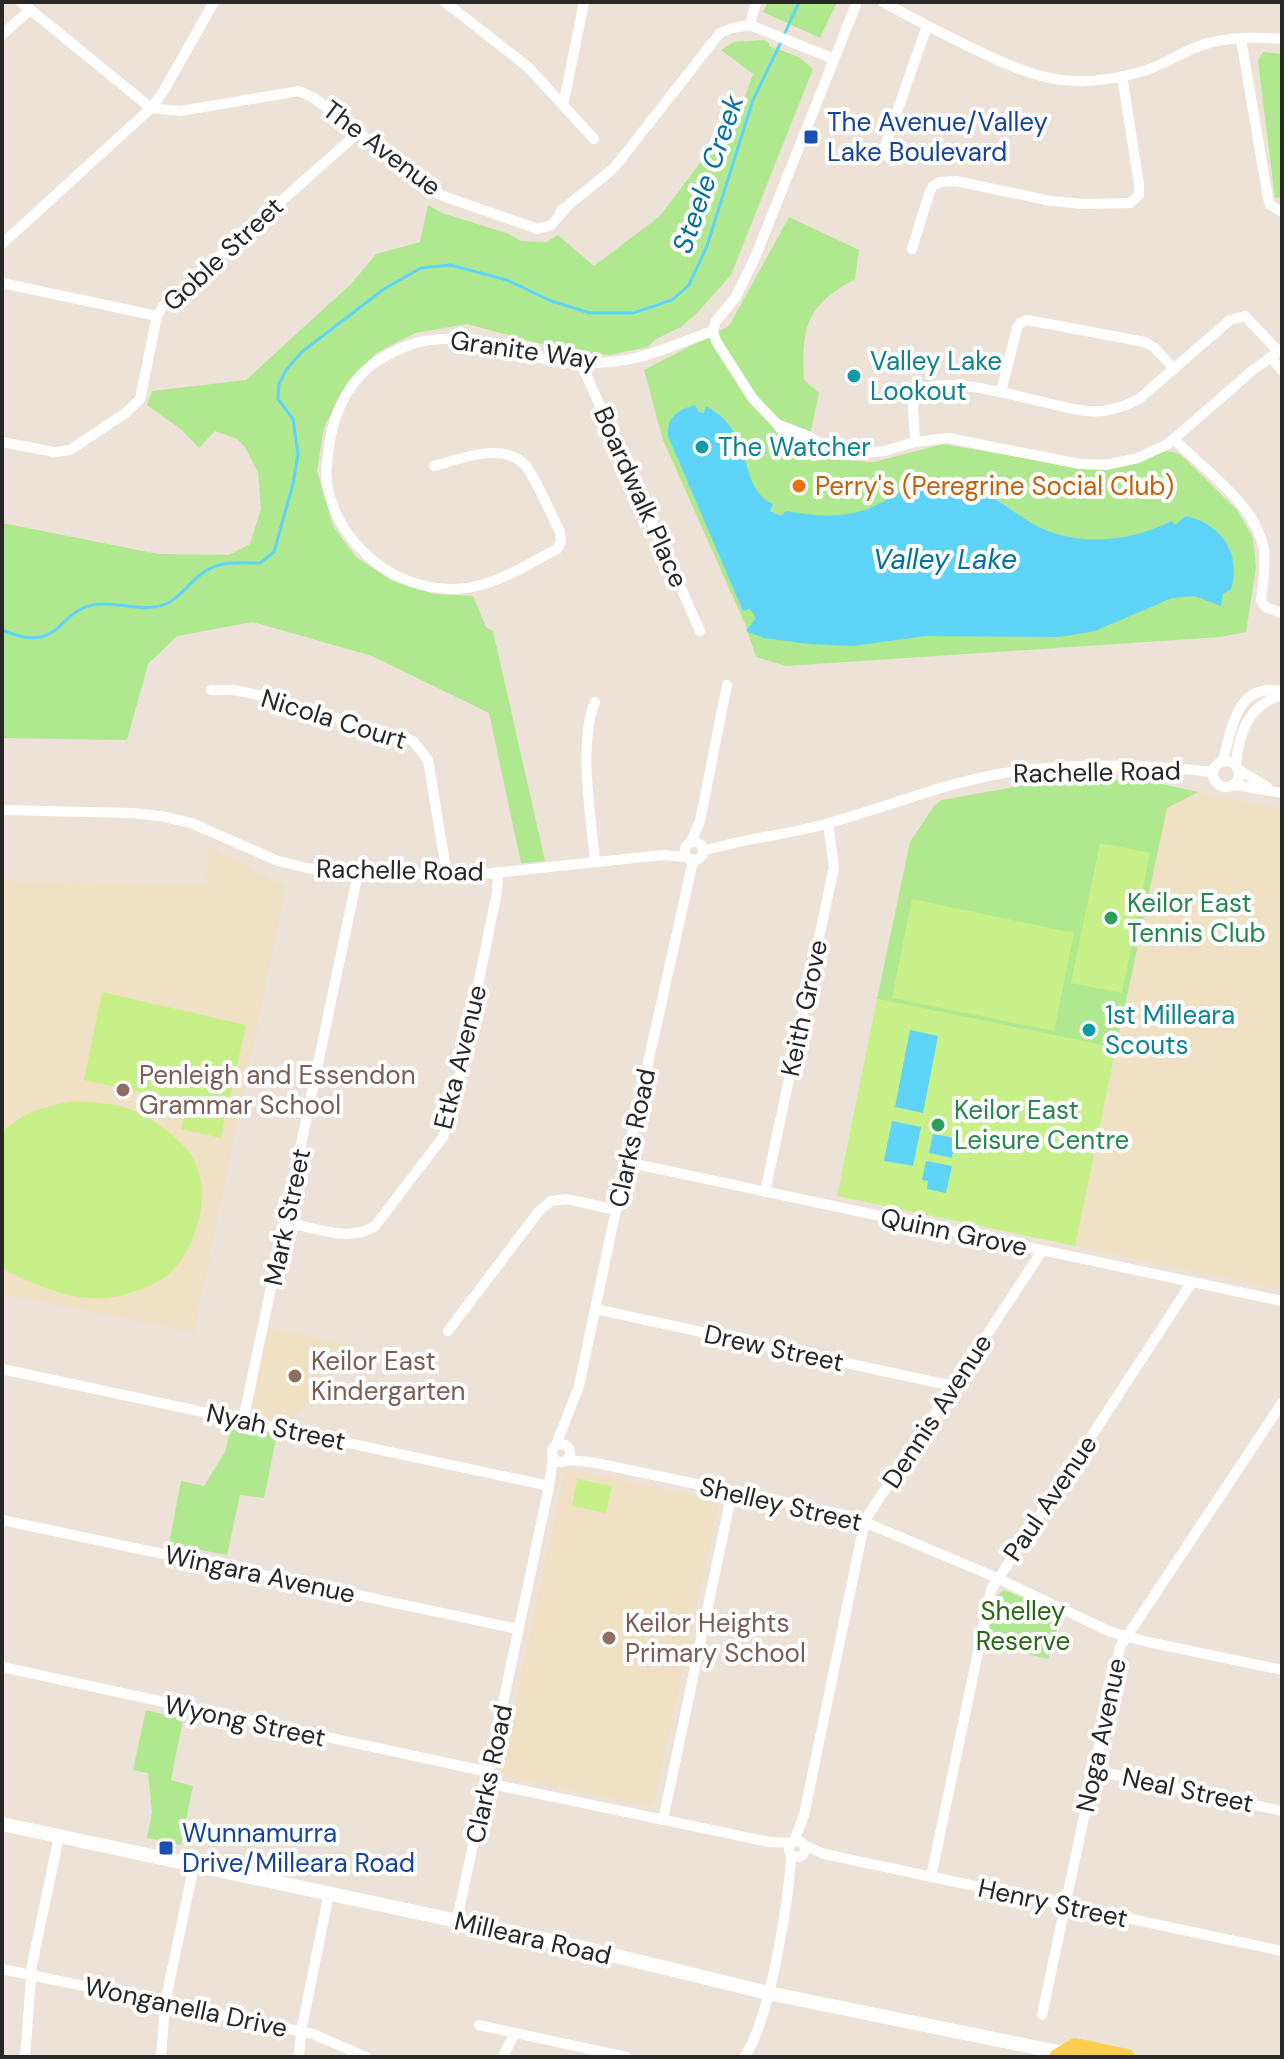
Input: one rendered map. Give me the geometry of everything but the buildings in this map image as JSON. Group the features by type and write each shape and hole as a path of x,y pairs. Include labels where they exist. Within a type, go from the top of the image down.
{"main road":[{"name":"Milleara Road","path":"2,1824 575,1946 1027,2052 1062,2056 1075,2046 1127,2057"}],"street":[{"path":"2,244 151,108 214,2"},
{"path":"445,2 528,67 594,139"},
{"path":"563,106 584,2"},
{"path":"756,2 750,25 834,59"},
{"path":"857,2 754,260 735,298 716,321 713,331 742,384 787,439 801,451 814,456 834,452 857,454 948,438 1080,464 1106,465 1138,458 1174,439 1277,352"},
{"path":"883,2 1005,65 1029,74 1076,81 1101,81 1148,70 1207,43 1282,39"},
{"path":"2,35 28,6 151,108"},
{"name":"The Avenue","path":"151,108 180,111 299,91 308,94 432,190 538,229 551,225 565,209 614,168 720,33 750,25"},
{"path":"893,161 883,152 927,26"},
{"path":"1241,39 1268,198 1270,205 1282,212"},
{"path":"912,249 929,194 933,186 940,182 956,181 1073,203 1124,205 1135,201 1139,195 1139,184 1122,76"},
{"name":"Goble Street","path":"2,442 54,452 70,450 127,412 140,399 157,316 163,306 359,132"},
{"path":"2,283 157,316"},
{"path":"915,442 913,406 921,389 954,385 1001,392 1067,408 1105,411 1139,399 1230,320 1245,316 1277,352 1282,371"},
{"path":"1001,392 1017,328 1027,320 1145,342 1155,348 1174,369"},
{"name":"Granite Way","path":"434,466 477,454 494,453 512,457 525,465 560,532 561,542 557,549 482,586 456,589 427,587 399,578 371,560 350,538 327,487 327,461 332,424 355,381 377,361 410,344 439,338 473,340 543,358 612,363 644,358 713,331"},
{"name":"Boardwalk Place","path":"581,363 700,631"},
{"path":"777,424 808,436 834,452"},
{"path":"1174,439 1247,509 1261,537 1264,551 1261,600 1265,607 1282,613"},
{"name":"Clarks Road","path":"457,1920 549,1486 563,1453 569,1414 579,1386 727,685"},
{"name":"Nicola Court","path":"211,690 259,695 413,741 428,760 447,875"},
{"path":"1277,792 1235,785 1228,788 1220,786 1214,780 1213,772 1222,762 1244,701 1259,691 1282,693"},
{"path":"1235,785 1239,778 1245,725 1258,705 1282,693"},
{"path":"595,702 587,728 595,861"},
{"path":"1239,709 1249,718"},
{"path":"1222,762 1230,761 1277,792"},
{"name":"Rachelle Road","path":"2,810 160,816 191,823 278,861 307,868 358,873 447,875 693,851 828,823 993,775 1078,767 1213,772"},
{"name":"Keith Grove","path":"765,1192 834,867 828,823"},
{"name":"Etka Avenue","path":"286,1222 351,1235 363,1234 375,1226 443,1137 455,1098 497,892 498,872"},
{"name":"Mark Street","path":"243,1421 358,873"},
{"name":"Quinn Grove","path":"626,1162 1282,1301"},
{"path":"448,1331 540,1210 551,1201 567,1199 616,1210"},
{"name":"Dennis Avenue","path":"744,2057 756,2036 768,1993 865,1520 1042,1251"},
{"name":"Paul Avenue","path":"931,1877 996,1578 1192,1282"},
{"name":"Drew Street","path":"595,1309 953,1386"},
{"name":"Nyah Street","path":"2,1369 549,1486"},
{"name":"Noga Avenue","path":"1042,2015 1120,1647 1282,1403"},
{"name":"Shelley Street","path":"563,1453 591,1462 865,1520 1110,1631 1280,1667"},
{"path":"663,1820 732,1492"},
{"name":"Wingara Avenue","path":"2,1520 518,1629"},
{"name":"Wyong Street","path":"2,1667 488,1778"},
{"name":"Neal Street","path":"1093,1770 1282,1811"},
{"name":"Henry Street","path":"488,1778 663,1820 1282,1951"},
{"path":"25,2057 31,1975 59,1836"},
{"path":"161,2057 165,2003 194,1865"},
{"path":"299,2057 301,2032 329,1893"},
{"name":"Wonganella Drive","path":"2,1969 301,2032 366,2057"},
{"path":"479,2025 626,2057"},
{"path":"503,2057 514,2034"}],"shaded area":[{"path":"1198,792 1282,810 1282,1290 1075,1246 1167,808"},
{"name":"Penleigh and Essendon Grammar School","path":"208,846 286,887 194,1332 2,1294 2,881 207,884"},
{"name":"Keilor East Kindergarten","path":"269,1328 358,1347 287,1425 260,1420 251,1410"},
{"name":"Keilor Heights Primary School","path":"571,1469 713,1500 718,1507 654,1803 647,1806 506,1776 501,1769 564,1475"}],"green space":[{"path":"768,2 837,2 820,38 763,12"},
{"path":"764,40 769,46 799,57 813,69 731,275 697,313 681,327 647,347 610,355 572,352 467,324 415,333 376,353 346,385 324,427 317,471 333,526 356,557 391,580 434,594 473,596 486,627 493,631 545,861 521,863 489,713 372,656 253,622 177,636 148,664 127,740 2,738 2,523 158,554 229,555 250,544 261,509 258,472 245,447 237,439 215,431 199,448 182,430 147,405 152,391 246,380 352,283 376,254 420,242 428,205 442,213 509,234 521,241 546,242 558,235 594,266 660,216 740,110 753,74 721,50 734,42"},
{"path":"1263,52 1282,54 1282,197 1275,198 1258,61"},
{"path":"789,217 859,250 855,279 826,298 810,319 806,331 804,380 819,393 805,458 874,462 943,444 1087,469 1123,465 1167,451 1180,454 1237,510 1253,538 1256,567 1246,632 1220,637 786,666 756,657 745,624 663,440 644,370 729,326"},
{"path":"1052,780 1143,780 1198,792 1167,808 1116,1048 877,999 910,842 934,806 942,800"},
{"name":"Keilor East Tennis Club","path":"1100,843 1150,853 1122,993 1071,983"},
{"path":"912,899 1074,933 1054,1031 892,998"},
{"path":"102,992 246,1025 227,1111 84,1080"},
{"path":"877,999 1116,1048 1075,1246 837,1196"},
{"path":"74,1101 116,1105 146,1117 188,1151 200,1180 200,1212 182,1258 162,1279 119,1296 73,1296 43,1287 2,1268 2,1132 35,1111"},
{"path":"186,1107 225,1116 221,1138 181,1129"},
{"path":"232,1424 277,1434 264,1498 240,1495 227,1555 169,1544 181,1481 204,1486 225,1452"},
{"path":"577,1479 612,1486 606,1513 572,1506"},
{"name":"Shelley Reserve","path":"1004,1590 1062,1614 1048,1659 986,1644 996,1597"},
{"path":"146,1710 183,1719 171,1780 193,1786 181,1845 147,1838 152,1812 148,1773 133,1770"}],"water":[{"name":"Valley Lake","path":"695,405 699,412 704,413 706,406 728,423 741,447 753,484 764,499 773,504 770,511 781,516 786,511 828,516 849,514 870,508 917,485 937,481 971,487 1042,528 1078,538 1117,538 1154,529 1171,521 1175,525 1186,516 1209,526 1226,542 1234,564 1231,589 1223,594 1221,606 1194,596 1172,598 1095,631 1059,637 925,636 853,646 764,638 746,631 756,618 750,609 743,611 668,436 674,415"},
{"path":"910,1030 938,1036 923,1113 895,1107"},
{"path":"892,1121 921,1127 913,1166 884,1161"},
{"path":"933,1134 955,1138 952,1158 929,1153"},
{"path":"926,1161 952,1166 946,1193 927,1189 928,1181 922,1180"}],"waterway":[{"name":"Steele Creek","path":"784,35 799,2"},
{"name":"Steele Creek","path":"2,630 22,637 38,638 49,634 86,607 101,604 160,606 174,599 211,568 228,563 260,563 274,552 298,454 293,419 278,399 279,384 286,370 303,351 384,289 421,268 450,265 507,280 551,301 590,313 633,313 672,300 689,285 707,246 753,100 781,42"}],"place":[{"name":"The Avenue/Valley Lake Boulevard","path":"811,137"},
{"name":"Valley Lake Lookout","path":"854,376"},
{"name":"The Watcher","path":"702,447"},
{"name":"Perry's (Peregrine Social Club)","path":"799,486"},
{"name":"Keilor East Tennis Club","path":"1111,918"},
{"name":"1st Milleara Scouts","path":"1089,1030"},
{"name":"Penleigh and Essendon Grammar School","path":"123,1090"},
{"name":"Keilor East Leisure Centre","path":"938,1125"},
{"name":"Keilor East Kindergarten","path":"295,1376"},
{"name":"Keilor Heights Primary School","path":"609,1638"},
{"name":"Wunnamurra Drive/Milleara Road","path":"166,1848"}]}
